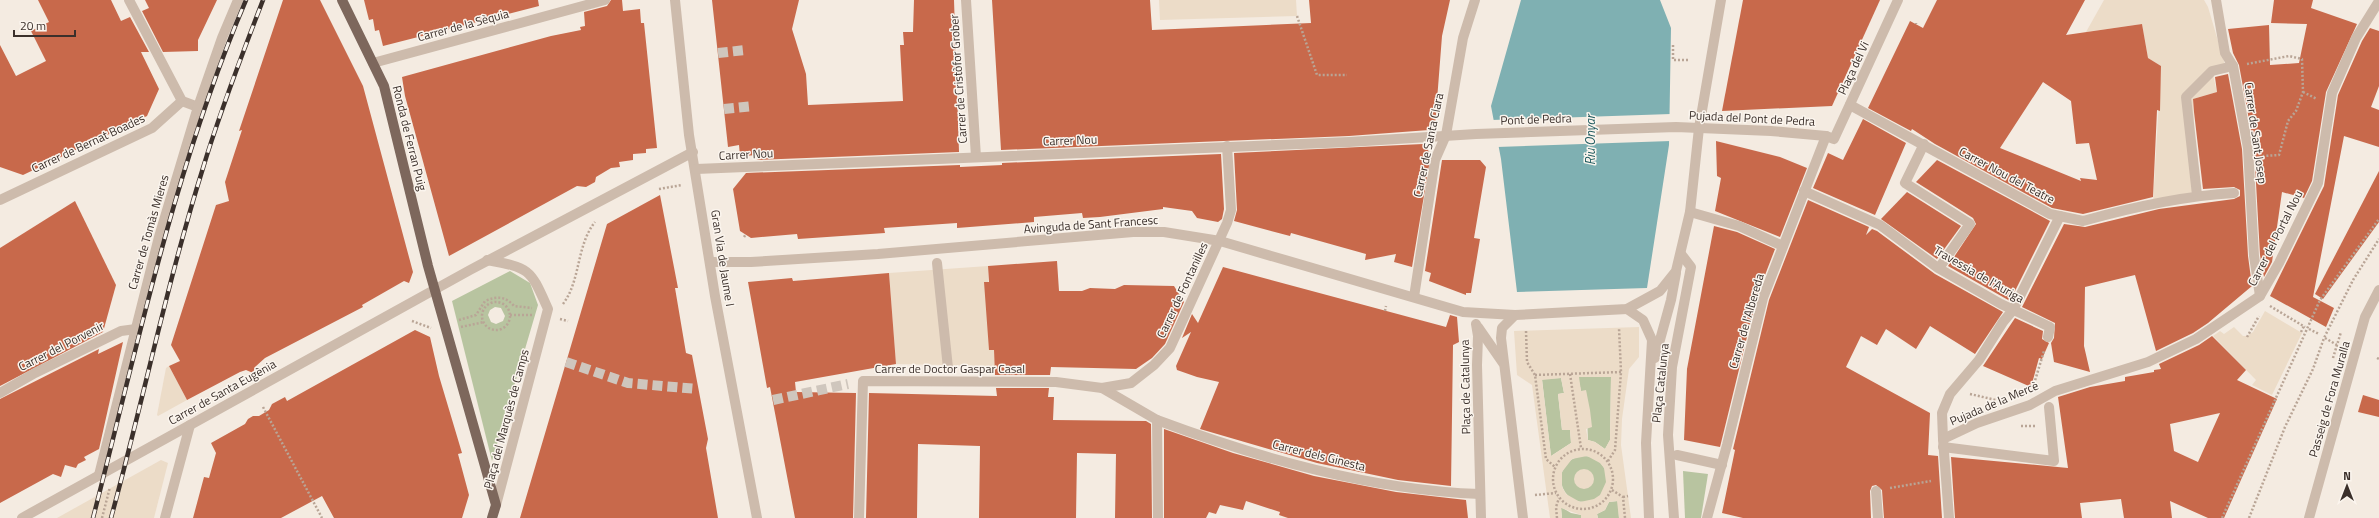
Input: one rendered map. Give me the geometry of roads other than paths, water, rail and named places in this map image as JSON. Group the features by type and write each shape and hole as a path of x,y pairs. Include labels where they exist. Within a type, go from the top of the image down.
{"main road":[{"name":"Ronda de Ferran Puig","path":"342,0 384,86 435,289"},
{"name":"Plaça del Marquès de Camps","path":"435,289 496,505"},
{"path":"492,518 496,505"}],"street":[{"path":"129,0 182,101 198,107"},
{"name":"Carrer de Tomàs Mieres","path":"99,475 160,236 198,107 222,38 238,0"},
{"name":"Carrer de la Sèquia","path":"373,63 605,0"},
{"name":"Gran Via de Jaume I","path":"675,0 692,152 711,262 715,296 757,518"},
{"name":"Carrer de Cristòfor Grober","path":"966,0 976,157"},
{"name":"Carrer de Santa Clara","path":"1414,297 1435,160 1446,135 1463,38 1475,0"},
{"path":"1652,368 1666,320 1690,212 1699,128 1721,0"},
{"name":"Plaça del Vi","path":"1826,136 1834,139 1898,0"},
{"name":"Carrer de Sant Josep","path":"2216,0 2226,53 2233,66 2249,157 2254,256 2260,296"},
{"name":"Carrer del Portal Nou","path":"2055,391 2148,362 2196,339 2260,296 2279,263 2318,183 2332,93 2356,38 2379,1"},
{"path":"2197,195 2186,97 2212,71 2233,66"},
{"name":"Carrer de Bernat Boades","path":"1,198 152,128 182,101"},
{"name":"Carrer Nou del Teatre","path":"1850,105 2044,210 2060,216 2083,220 2153,203 2197,195 2234,193"},
{"name":"Pont de Pedra","path":"1446,135 1676,127"},
{"name":"Pujada del Pont de Pedra","path":"1676,127 1771,131 1826,136"},
{"name":"Carrer Nou","path":"696,169 1349,142 1446,135"},
{"name":"Carrer de l'Albereda","path":"1707,518 1722,465 1763,298 1826,136"},
{"path":"1924,144 1905,183 1970,224 1939,268"},
{"name":"Carrer de Fontanilles","path":"1102,388 1131,383 1154,365 1170,348 1220,241 1231,210 1227,146"},
{"path":"435,289 692,152"},
{"name":"Travessia de l'Auriga","path":"1804,191 1880,225 1939,268 2013,310 2050,327 2048,337"},
{"path":"1690,212 1739,226 1783,246"},
{"name":"Pujada de la Mercè","path":"1943,447 1942,413 1950,394 1979,360 2003,322 2013,310 2060,216"},
{"name":"Avinguda de Sant Francesc","path":"711,262 751,262 878,254 1133,232 1164,232 1220,241 1464,312"},
{"name":"Plaça Catalunya","path":"1674,518 1668,434 1672,367 1691,268 1681,254"},
{"name":"Plaça del Marquès de Camps","path":"487,260 520,266 535,280 548,309 496,505"},
{"path":"937,263 948,368"},
{"path":"1464,312 1515,315 1627,309 1660,291 1676,271"},
{"name":"Carrer de Santa Eugènia","path":"22,518 435,289"},
{"name":"Passeig de Fora Muralla","path":"2309,518 2365,318 2379,290"},
{"path":"1627,309 1643,320 1649,329 1652,340 1652,368 1646,443 1649,518"},
{"name":"Plaça de Catalunya","path":"1464,312 1476,324 1478,336 1481,518"},
{"path":"1515,315 1502,328 1503,363 1524,518"},
{"path":"1476,324 1503,363"},
{"name":"Carrer del Porvenir","path":"0,393 35,373 121,331 136,329"},
{"name":"Carrer de Doctor Gaspar Casal","path":"859,518 863,381 1056,382 1102,388"},
{"path":"1102,388 1157,420 1158,518"},
{"name":"Pujada de la Mercè","path":"1943,447 1977,423 2030,405 2055,391"},
{"path":"1949,518 1943,447 2054,461 2049,407"},
{"name":"Carrer dels Ginesta","path":"1157,420 1253,452 1339,474 1385,484 1480,494"},
{"path":"166,518 190,425"},
{"path":"1677,455 1722,465"},
{"path":"1876,491 1878,518"}],"water":[{"name":"Riu Onyar","path":"1521,0 1660,0 1671,28 1669,145 1647,288 1517,292 1501,159 1491,106"}],"tunnel":[{"path":"718,53 746,50"},
{"path":"724,109 753,106"},
{"path":"566,362 628,383 697,389"},
{"path":"773,400 848,384"}],"railway":[{"path":"93,518 142,321 178,191 198,126 246,0"},
{"path":"111,518 190,211 217,125 263,0"}]}
